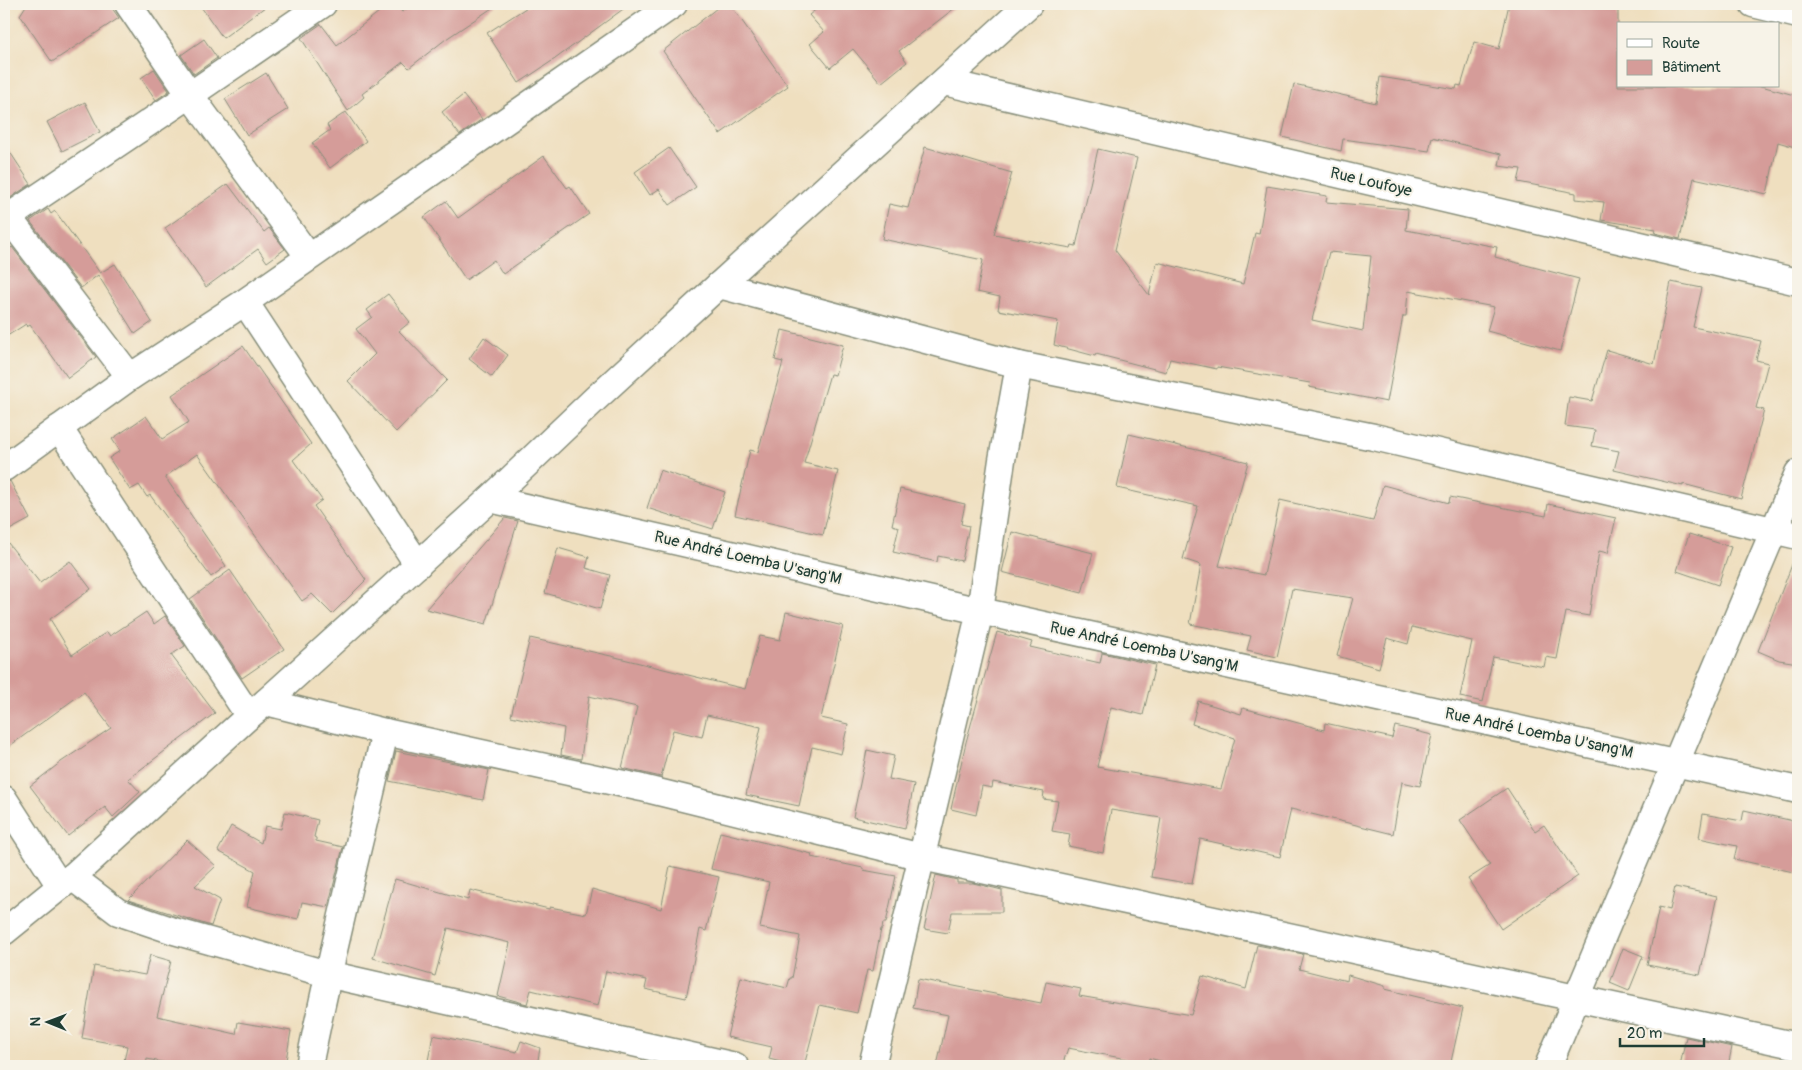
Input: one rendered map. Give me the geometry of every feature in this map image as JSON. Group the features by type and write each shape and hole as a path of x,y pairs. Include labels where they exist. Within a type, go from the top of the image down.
{"street":[{"path":"128,4 190,95 309,257"},
{"path":"130,377 6,218 323,4"},
{"path":"4,468 130,377 245,302 674,4"},
{"path":"4,932 66,882 490,499 595,398 1029,4"},
{"path":"1753,4 1798,15"},
{"name":"Rue Loufoye","path":"944,82 1798,282"},
{"path":"719,285 1019,365 1374,437 1798,536"},
{"path":"245,302 418,564"},
{"path":"872,1066 980,611 1002,460 1019,365"},
{"path":"59,428 257,709 385,732 642,788 922,856 1798,1046"},
{"path":"1548,1066 1798,473"},
{"name":"Rue André Loemba U'sang'M","path":"490,499 980,611 1798,790"},
{"path":"309,1066 328,974 356,863 385,732"},
{"path":"4,799 66,882 118,912 174,931 328,974 735,1066"}],"building":[{"path":"27,4 109,4 119,18 52,62 20,15"},
{"path":"199,4 269,4 223,38"},
{"path":"389,4 395,4 402,12 413,4 498,4 446,39 409,68 403,62 362,94 364,97 348,111 301,38 321,24 337,45"},
{"path":"532,4 630,4 519,83 487,33"},
{"path":"722,4 730,4 788,86 720,134 663,51"},
{"path":"823,4 960,4 899,51 907,62 881,83 853,49 830,68 810,44 824,32 809,15"},
{"path":"1509,4 1581,4 1618,11 1617,88 1768,88 1798,96 1798,148 1778,142 1767,194 1694,178 1680,239 1655,233 1656,229 1601,220 1604,202 1576,199 1576,193 1518,182 1521,169 1499,166 1501,154 1432,137 1429,151 1343,139 1341,151 1282,137 1294,84 1376,103 1380,77 1456,89 1457,85 1461,86 1474,42 1499,49"},
{"path":"204,39 217,58 194,74 181,55"},
{"path":"154,69 169,91 156,100 141,78"},
{"path":"266,73 288,109 247,135 225,99"},
{"path":"463,95 482,119 460,135 442,112"},
{"path":"85,102 100,132 62,151 47,122"},
{"path":"346,112 366,141 330,168 312,143 330,130 327,125"},
{"path":"4,143 31,184 4,202"},
{"path":"925,147 1012,173 994,234 1071,248 1072,245 1076,246 1098,149 1137,158 1115,250 1149,295 1157,262 1243,284 1255,233 1259,234 1267,186 1327,196 1326,202 1408,209 1406,230 1497,247 1495,257 1579,279 1560,351 1487,331 1494,307 1408,291 1406,316 1403,316 1387,402 1309,387 1310,383 1217,367 1217,369 1170,359 1166,372 1054,345 1058,321 998,310 1000,297 977,292 983,260 882,239 889,204 908,208","holes":["1329,252 1371,256 1363,331 1312,320"]},
{"path":"669,148 696,187 670,205 659,189 650,195 635,172"},
{"path":"544,156 567,188 570,186 589,214 503,274 494,260 466,280 424,217 446,201 458,218"},
{"path":"228,184 264,232 269,228 285,249 267,262 258,249 206,287 165,228"},
{"path":"48,209 51,214 55,211 100,273 115,264 152,322 135,334 98,275 81,288 30,221"},
{"path":"12,247 96,357 68,378 30,325 27,327 26,324 4,338 4,252"},
{"path":"1671,282 1702,288 1693,327 1761,341 1756,360 1768,363 1756,408 1764,410 1741,499 1683,484 1683,486 1614,470 1619,451 1592,446 1595,430 1565,426 1569,397 1592,401 1607,350 1654,364"},
{"path":"388,294 410,322 399,331 447,380 396,432 348,381 375,354 356,329 372,317 367,310"},
{"path":"782,330 843,345 835,375 830,374 804,463 838,471 823,535 735,515 750,450 758,452 783,362 775,360"},
{"path":"484,337 508,355 492,377 469,359"},
{"path":"243,346 311,444 293,460 322,500 314,506 366,580 332,614 312,594 302,601 197,454 165,477 226,566 211,577 150,495 147,497 139,485 130,490 109,458 120,451 112,439 146,416 162,439 189,422 172,395"},
{"path":"1129,434 1248,462 1219,566 1264,575 1280,500 1373,521 1383,485 1449,503 1450,497 1546,516 1548,504 1616,518 1608,553 1599,551 1589,616 1566,612 1557,659 1546,657 1544,667 1493,657 1483,702 1460,697 1472,641 1412,627 1408,644 1387,638 1379,668 1337,656 1353,598 1292,589 1277,657 1247,650 1251,636 1190,624 1201,565 1183,559 1198,506 1117,488"},
{"path":"660,470 725,492 713,529 647,508"},
{"path":"10,481 30,519 4,533 4,483"},
{"path":"900,489 965,504 961,524 969,526 962,561 938,556 937,562 893,552 899,527 892,525"},
{"path":"505,518 518,521 486,624 426,609"},
{"path":"1012,532 1093,553 1082,593 1002,572"},
{"path":"1689,534 1731,547 1718,585 1677,571"},
{"path":"4,538 40,583 70,561 91,589 50,619 72,655 107,632 110,636 146,612 154,624 165,616 185,646 171,655 215,713 128,779 140,792 113,817 105,807 68,836 30,786 111,728 84,692 4,750"},
{"path":"558,548 589,557 586,568 610,575 600,609 545,593"},
{"path":"1797,552 1798,663 1779,660 1758,651"},
{"path":"230,570 284,649 242,678 190,599"},
{"path":"786,612 843,626 821,718 848,724 841,754 812,747 799,806 746,795 761,727 707,715 702,737 673,730 661,777 622,768 637,707 589,696 581,759 561,755 564,728 511,716 530,638 745,689 760,636 780,640"},
{"path":"997,632 1032,642 1030,647 1100,663 1102,653 1155,665 1143,715 1111,707 1097,767 1221,789 1235,738 1192,724 1198,701 1241,714 1243,708 1324,730 1325,723 1392,738 1395,726 1432,735 1420,786 1402,782 1393,834 1291,809 1280,857 1200,839 1192,884 1151,877 1161,818 1111,810 1103,853 1068,846 1070,834 1052,831 1058,801 1043,799 1044,792 993,782 992,788 982,786 976,815 951,809 966,742"},
{"path":"867,750 894,756 889,779 914,784 905,829 853,817"},
{"path":"396,751 489,770 483,800 389,781"},
{"path":"1507,788 1535,831 1544,825 1578,876 1501,929 1468,879 1490,865 1460,820"},
{"path":"1744,810 1798,822 1798,873 1734,859 1737,846 1699,838 1703,814 1742,821"},
{"path":"285,812 318,820 314,837 316,841 343,847 328,907 302,902 298,919 247,907 255,871 218,851 231,826 261,843 265,826 281,829"},
{"path":"720,832 812,854 811,857 863,868 863,870 896,876 886,923 883,923 881,929 873,971 867,970 857,1013 820,1005 804,1066 769,1059 772,1047 727,1037 741,977 787,988 790,978 792,978 800,936 760,928 769,882 711,869"},
{"path":"187,840 216,866 195,886 220,900 211,926 128,900"},
{"path":"670,866 719,877 706,931 700,929 686,998 645,989 647,980 606,971 598,1006 531,990 527,1004 498,996 510,943 448,928 435,976 373,958 395,879 468,900 470,890 549,909 550,907 586,914 592,889 661,909"},
{"path":"936,875 957,880 957,883 973,883 1002,890 1002,912 952,912 948,933 924,929"},
{"path":"1675,887 1717,896 1700,975 1647,965 1659,907 1670,910"},
{"path":"1257,945 1303,954 1299,969 1347,981 1348,975 1385,986 1385,989 1463,1008 1450,1066 1179,1066 1149,1058 1148,1063 1068,1048 1062,1066 937,1066 948,1015 913,1008 918,979 1041,1003 1046,982 1081,989 1079,996 1191,1015 1202,976 1246,989"},
{"path":"1623,948 1643,956 1629,991 1610,983"},
{"path":"150,955 171,961 157,1016 236,1034 238,1022 291,1031 285,1066 180,1066 147,1059 146,1066 123,1066 127,1046 82,1038 94,966 145,975"},
{"path":"433,1035 517,1052 521,1041 540,1048 537,1066 427,1066"},
{"path":"1686,1037 1732,1047 1728,1066 1680,1066"}]}
